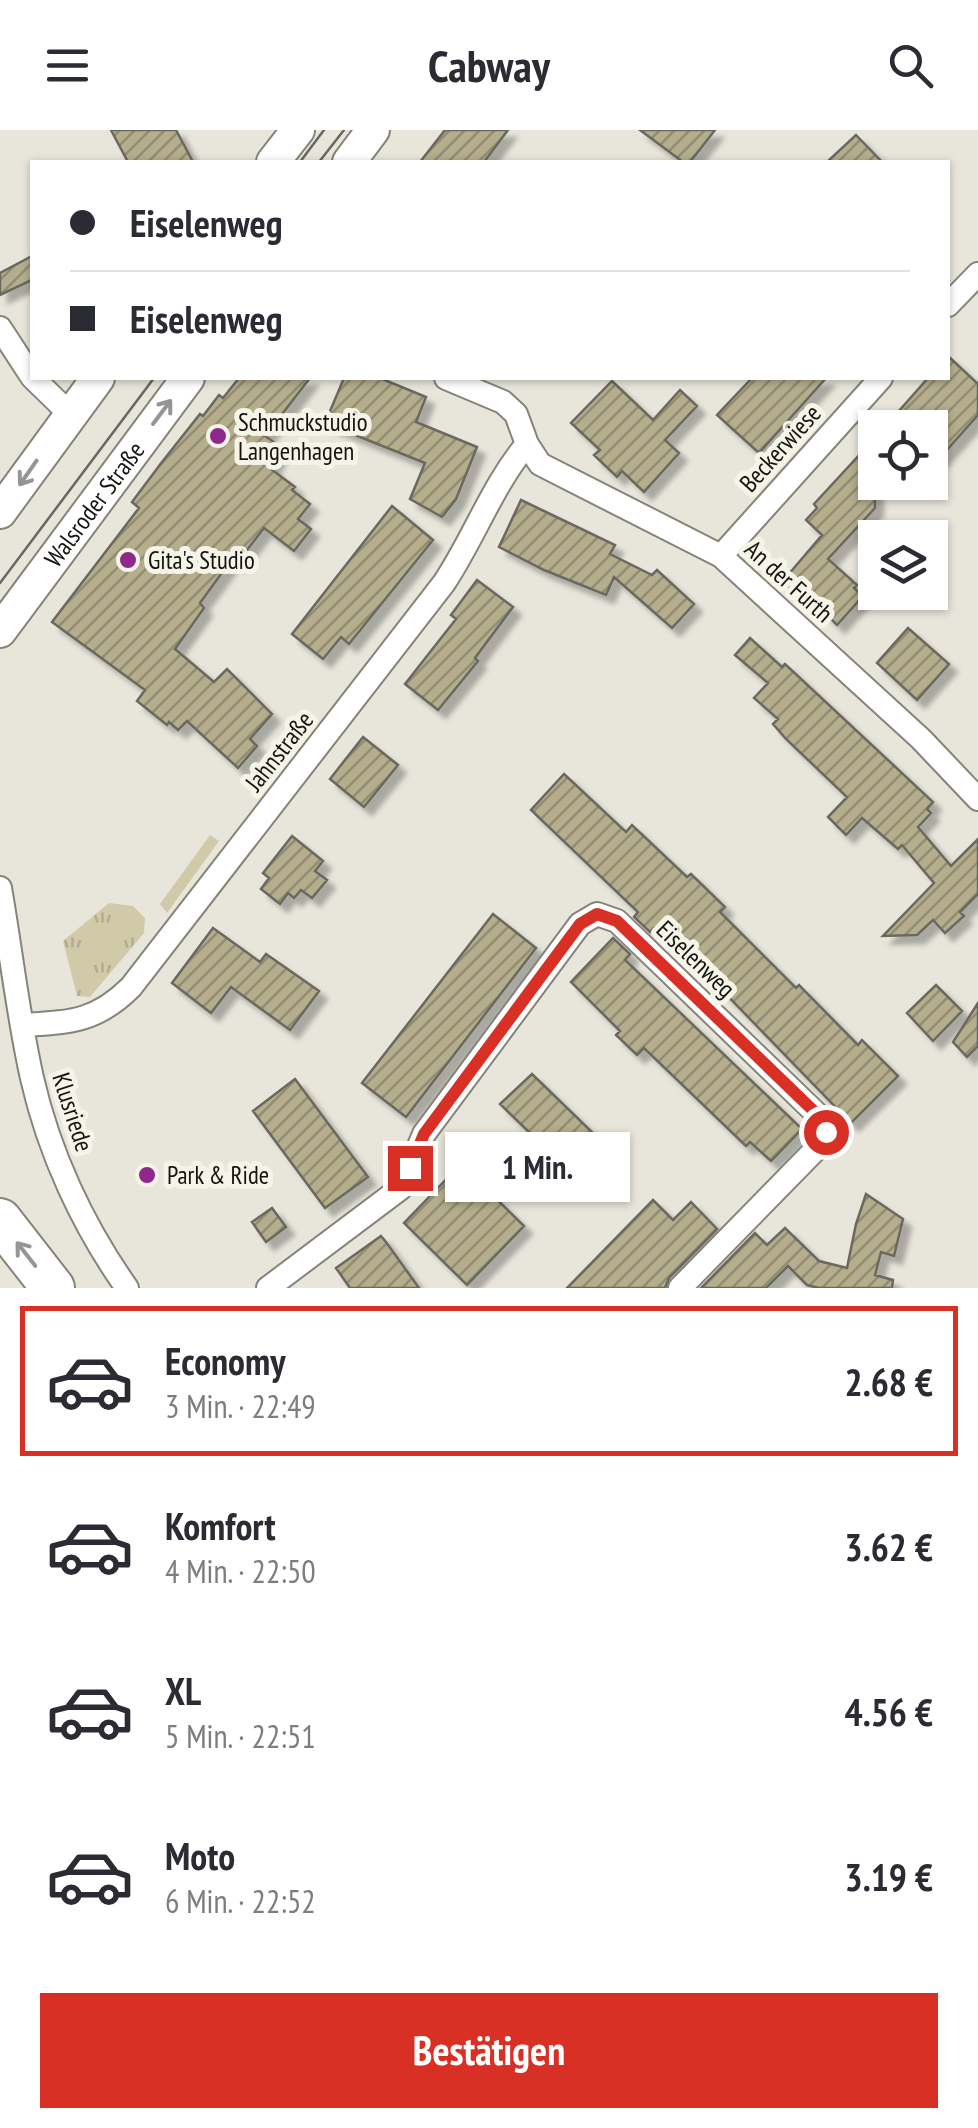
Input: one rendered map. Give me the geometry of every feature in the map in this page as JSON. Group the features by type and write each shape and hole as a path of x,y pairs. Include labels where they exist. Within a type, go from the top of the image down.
{"highway":[{"path":"0,1220 53,1288"}],"main road":[{"path":"275,160 298,130"},
{"path":"350,160 373,130"},
{"path":"0,512 96,380"},
{"name":"Walsroder Straße","path":"0,631 187,380"}],"street":[{"path":"950,303 978,274"},
{"path":"0,328 30,373"},
{"path":"36,380 70,414"},
{"name":"An der Furth","path":"451,380 504,402 516,414 526,444 540,464 721,556 921,739 978,799"},
{"name":"Beckerwiese","path":"721,556 879,380"},
{"name":"Jahnstraße","path":"24,1025 85,1019 117,1002 131,987 444,583 466,550 506,469 526,444"},
{"name":"Klusriede","path":"0,888 32,1078 84,1220 127,1288"},
{"name":"Eiselenweg","path":"268,1288 401,1188 424,1134 580,924 597,914 617,921 822,1119 826,1132 821,1144 680,1288"}],"green space":[{"path":"210,835 219,841 167,913 160,904"},
{"path":"109,903 133,906 145,918 144,933 90,997 77,996 63,941"}],"building":[{"path":"111,130 176,130 192,160 127,160"},
{"path":"445,130 508,130 486,160 422,160"},
{"path":"640,130 715,130 692,160 680,160"},
{"path":"856,135 880,160 829,160"},
{"path":"30,257 30,281 0,295 0,273"},
{"path":"950,358 978,384 978,415 948,449 948,410 900,410 926,380 950,380"},
{"path":"237,380 308,380 265,436 281,447 271,469 310,504 298,519 311,529 294,551 264,528 237,563 232,559 200,603 204,608 175,649 214,682 227,669 272,714 250,739 257,746 238,768 187,721 178,730 169,722 167,725 137,701 145,690 52,622 139,508 132,502 162,462 200,414 203,416 219,395 223,398"},
{"path":"343,380 385,380 426,397 416,422 477,447 456,499 442,517 410,499 425,463 325,423"},
{"path":"750,380 824,380 759,453 717,415"},
{"path":"612,381 653,420 680,390 697,406 665,440 679,453 644,492 622,471 617,477 594,455 600,450 571,423"},
{"path":"858,456 858,500 875,500 875,508 864,520 858,520 858,526 828,559 857,585 854,588 858,592 858,602 837,625 801,589 797,594 782,582 822,535 806,520 817,508 814,504"},
{"path":"521,500 615,545 610,554 652,575 657,570 694,604 672,628 614,577 606,595 499,547"},
{"path":"392,506 433,540 349,644 341,637 323,659 292,634"},
{"path":"477,580 513,607 475,658 478,661 438,710 405,684 456,619 451,615"},
{"path":"908,628 949,664 917,700 877,663"},
{"path":"750,638 782,667 785,664 933,802 927,809 931,813 918,827 951,866 978,839 978,894 960,912 964,916 945,933 933,920 917,935 883,936 934,883 902,845 898,849 862,818 846,835 828,817 847,797 786,739 773,724 778,719 754,698 768,683 735,655"},
{"path":"363,737 398,765 364,807 330,779"},
{"path":"564,774 626,832 632,825 687,877 691,874 725,907 720,912 796,988 799,985 858,1045 862,1040 898,1076 851,1123 683,950 680,953 654,928 650,932 634,917 638,912 531,810"},
{"path":"292,836 323,861 315,871 327,880 312,898 301,890 294,898 288,893 280,904 261,889 269,878 263,873"},
{"path":"493,914 536,948 406,1117 362,1083"},
{"path":"213,928 260,962 266,954 319,991 290,1030 231,987 211,1013 172,983"},
{"path":"613,938 630,954 625,960 802,1129 771,1161 750,1142 746,1146 644,1048 637,1055 616,1035 620,1031 571,982"},
{"path":"936,985 962,1011 933,1041 907,1013"},
{"path":"978,1003 978,1046 967,1057 953,1042"},
{"path":"532,1074 594,1134 564,1166 500,1104"},
{"path":"295,1079 368,1177 325,1208 253,1111"},
{"path":"461,1164 524,1226 467,1285 404,1223"},
{"path":"866,1194 903,1219 894,1256 881,1252 875,1275 893,1280 892,1288 819,1288 807,1285 788,1266 766,1288 701,1288 755,1233 767,1245 785,1228 819,1261 847,1268"},
{"path":"653,1200 673,1220 691,1202 717,1229 669,1278 665,1288 567,1288"},
{"path":"272,1208 286,1227 266,1242 252,1222"},
{"path":"381,1236 419,1288 350,1288 336,1268"}],"tram line":[{"path":"302,160 324,130"},
{"path":"321,160 344,130"},
{"path":"0,583 152,380"}],"place":[{"name":"Schmuckstudio Langenhagen","path":"218,436"},
{"name":"Gita's Studio","path":"128,560"},
{"name":"Park & Ride","path":"147,1175"}],"route":[{"path":"410,1168 424,1134 580,924 597,914 617,921 822,1119 826,1132"}]}
